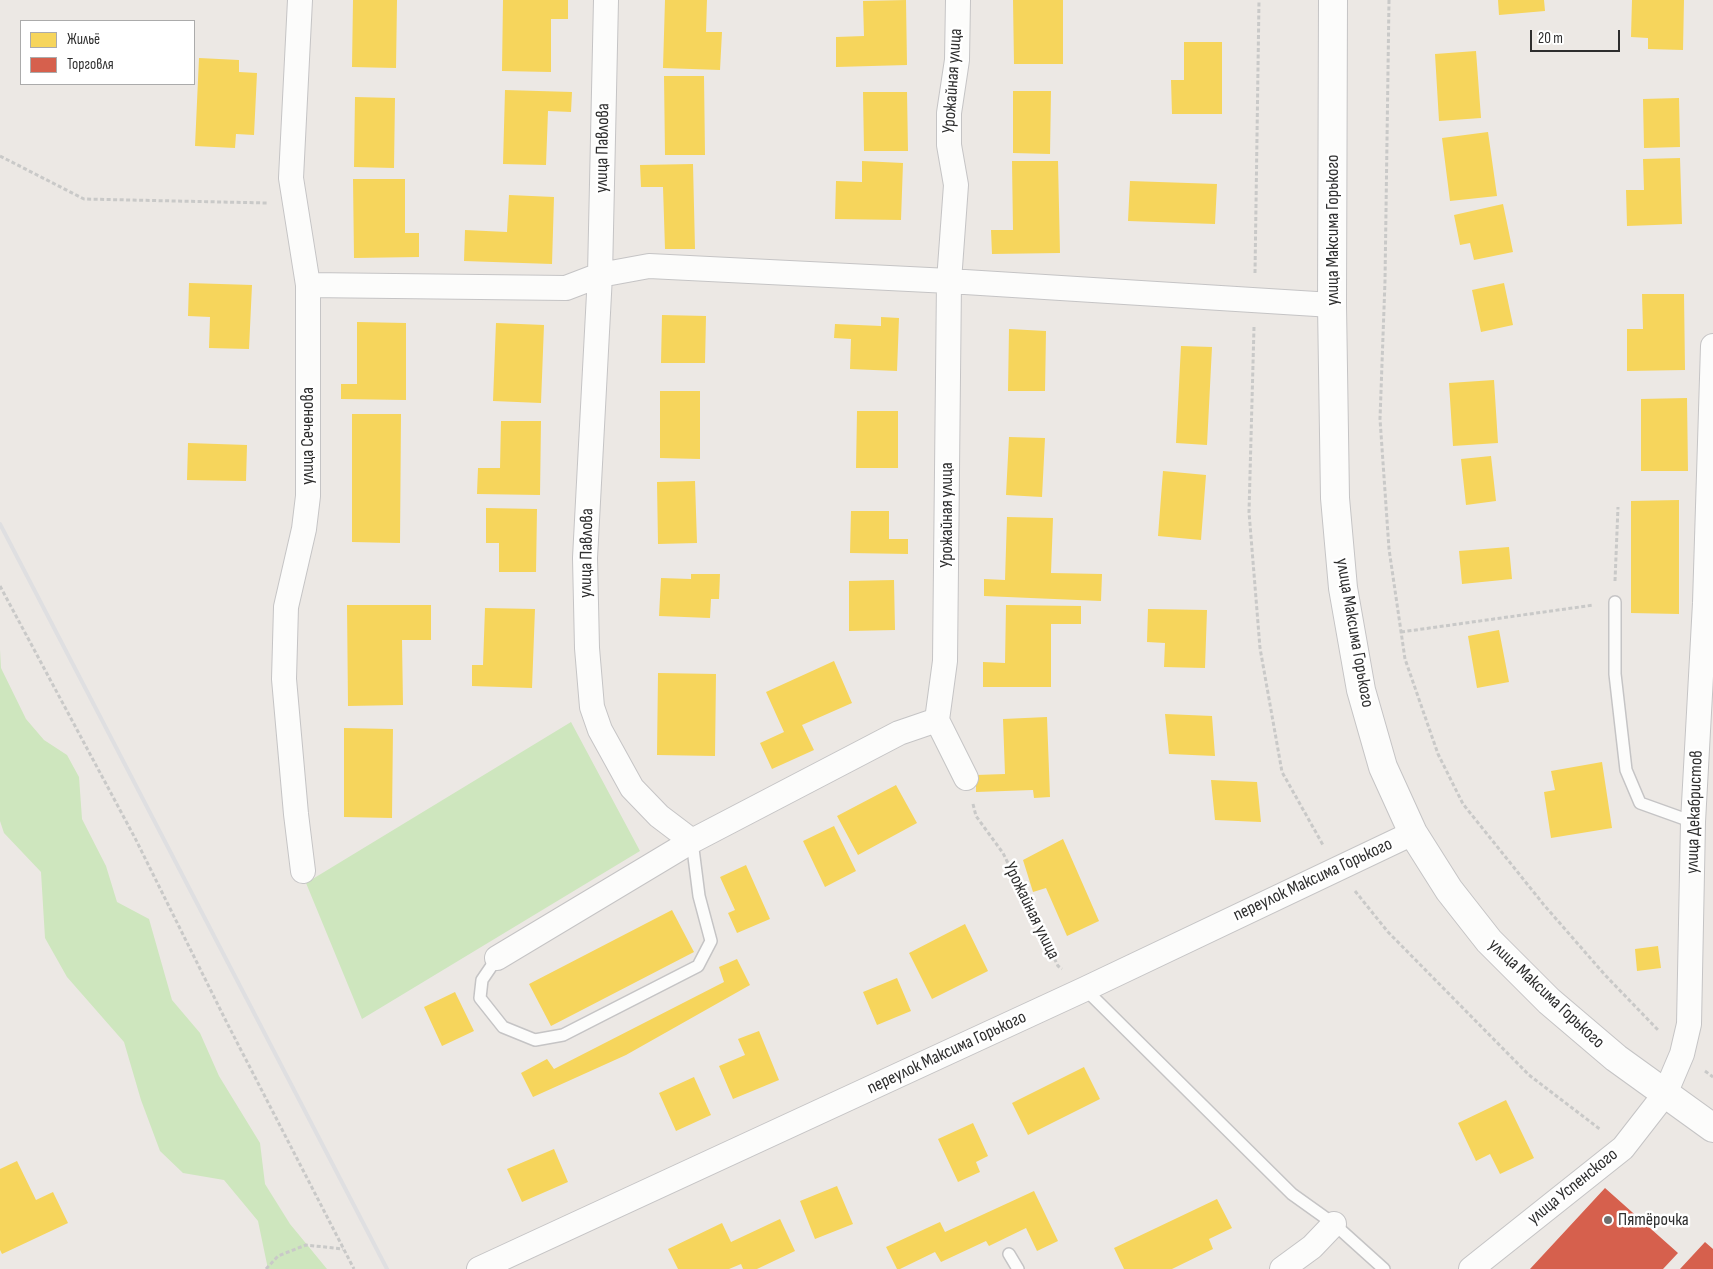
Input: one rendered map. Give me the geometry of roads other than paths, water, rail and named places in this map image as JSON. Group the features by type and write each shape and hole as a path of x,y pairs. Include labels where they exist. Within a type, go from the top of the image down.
{"street":[{"name":"улица Сеченова","path":"300,0 291,178 308,285 308,496 304,529 286,607 284,679 296,814 304,871"},
{"name":"улица Павлова","path":"606,0 600,275 585,558 587,648 592,707 600,730 632,788 659,816 692,841"},
{"name":"Урожайная улица","path":"937,720 945,661 949,281 956,185 949,145 949,113 958,60 958,0"},
{"name":"улица Максима Горького","path":"1334,0 1332,305 1335,498 1343,588 1361,690 1383,767 1413,833 1449,890 1488,941 1549,1001 1616,1058 1713,1128"},
{"path":"308,285 566,288 600,275 649,266 949,281 1332,305"},
{"name":"улица Декабристов","path":"1665,1094 1682,1054 1689,1024 1693,822 1705,603 1713,346"},
{"path":"498,958 692,841 899,733 937,720 966,778"},
{"name":"переулок Максима Горького","path":"479,1269 1085,989 1413,833"},
{"name":"улица Успенского","path":"1471,1269 1623,1148 1665,1094"},
{"path":"1282,1269 1312,1247 1334,1224"}],"lane":[{"path":"1614,602 1615,674 1626,770 1640,803 1693,822"},
{"path":"498,958 482,980 480,998 502,1027 534,1040 563,1035 698,966 711,941 699,896 692,841"},
{"path":"1085,989 1292,1194 1334,1224 1384,1269"},
{"path":"1009,1254 1018,1269"}],"railway":[{"path":"0,524 387,1269"}],"place":[{"name":"Пятёрочка","path":"1608,1220"}]}
